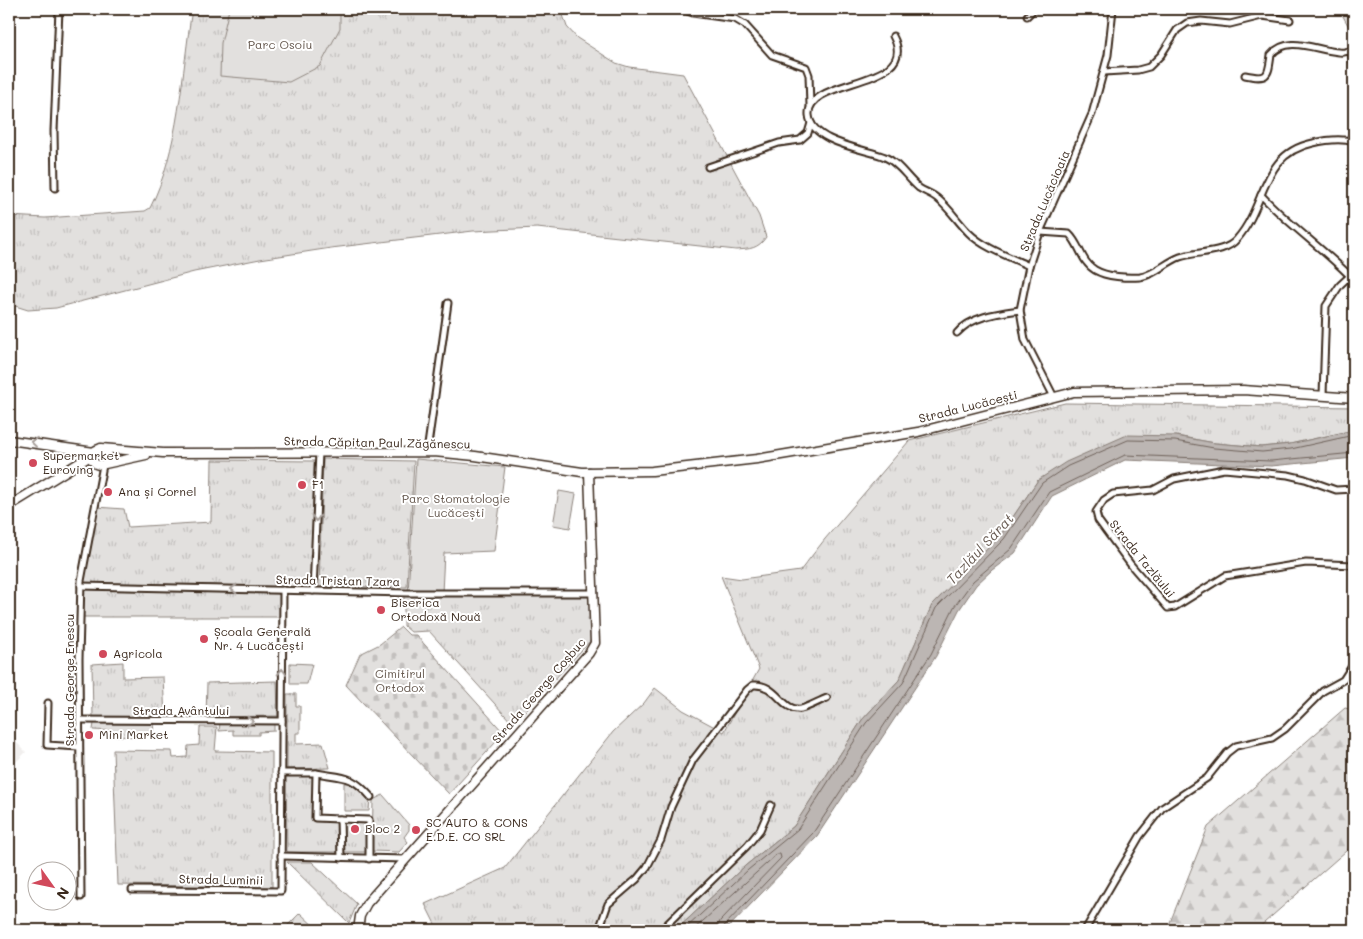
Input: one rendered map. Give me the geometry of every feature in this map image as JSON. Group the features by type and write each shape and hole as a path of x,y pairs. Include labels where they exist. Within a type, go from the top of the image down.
{"main road":[{"name":"Strada Lucăcești","path":"589,472 652,471 757,459 918,432 1074,392 1243,390 1354,398"},
{"path":"9,440 96,452 108,455 102,465 94,462 96,452"},
{"name":"Strada Căpitan Paul Zăgănescu","path":"9,506 96,452 427,452 475,456 589,472"},
{"name":"Strada Căpitan Paul Zăgănescu","path":"60,475 88,466 102,465 163,452"},
{"name":"Strada George Coșbuc","path":"358,930 360,916 367,903 589,654 595,643 597,632 589,472"}],"street":[{"path":"55,188 54,131 59,9"},
{"path":"682,9 693,13 735,19 745,25 772,55 806,67 809,75 811,122 808,134 800,140 779,143 708,167"},
{"path":"1027,16 1034,9"},
{"name":"Strada Lucăcioaia","path":"1054,397 1025,340 1020,310 1028,266 1040,232 1092,114 1110,47 1113,9"},
{"path":"1104,72 1138,70 1149,66 1161,56 1177,30 1188,23 1201,21 1230,24 1262,16 1290,20"},
{"path":"810,109 813,102 821,96 881,74 889,68 894,59 896,49 894,36"},
{"path":"1245,75 1261,78 1266,76 1271,67 1271,55 1280,46 1286,45 1301,45 1341,53 1351,51 1354,66"},
{"path":"811,122 817,130 837,142 886,157 899,167 919,188 937,198 970,234 1028,266"},
{"path":"1040,232 1068,234 1086,262 1094,270 1108,275 1140,277 1150,274 1179,258 1221,249 1236,241 1247,226 1266,180 1277,162 1290,151 1304,144 1326,140 1352,142 1354,131"},
{"path":"1261,194 1299,232 1326,251 1349,276"},
{"path":"1324,395 1326,306 1335,292 1354,272"},
{"path":"427,452 448,303"},
{"path":"957,333 970,322 994,314 1020,310"},
{"path":"313,592 318,452"},
{"name":"Strada George Enescu","path":"81,896 79,720 81,586 102,465"},
{"name":"Strada Tazlăului","path":"1354,489 1336,490 1305,478 1224,469 1174,479 1153,490 1113,494 1104,500 1096,512 1098,520 1125,557 1168,608 1174,607 1230,575 1306,563 1354,565"},
{"name":"Strada Tristan Tzara","path":"81,586 313,592 594,594"},
{"name":"Strada Luminii","path":"132,890 281,891 283,590"},
{"path":"1085,930 1140,836 1162,808 1207,778 1226,753 1236,746 1272,738 1285,729 1323,692 1343,680 1354,663"},
{"path":"599,930 608,904 637,879 647,867 661,840 671,807 693,760 746,690 753,684 770,688 782,702 794,709 802,709 827,698"},
{"path":"48,703 47,744 79,747"},
{"name":"Strada Avântului","path":"79,720 282,721"},
{"path":"282,773 316,773 347,777 359,784 371,797"},
{"path":"316,773 315,818 370,820 369,858"},
{"path":"661,930 748,846 760,830 771,805"},
{"path":"340,819 341,858"},
{"path":"281,856 405,860"}],"shaded area":[{"path":"9,735 26,752 9,769"}],"green space":[{"path":"192,9 561,9 567,27 577,38 616,63 629,67 683,74 759,216 766,237 753,248 736,250 537,228 473,231 331,248 260,259 194,272 56,308 28,310 9,304 9,216 45,218 145,211 150,208 160,186 173,137"},
{"name":"Parc Osoiu","path":"229,9 340,9 340,28 320,66 289,82 220,76 221,43"},
{"path":"1339,9 1354,9 1354,36"},
{"path":"1065,403 1354,407 1354,430 1290,444 1261,447 1215,443 1176,436 1038,480 1000,536 932,605 899,680 862,720 794,826 745,866 676,930 438,930 425,904 505,868 613,732 644,703 655,688 683,710 724,732 759,669 721,576 742,579 800,571 909,441"},
{"path":"323,459 414,461 407,587 319,587"},
{"name":"Parc Stomatologie Lucăcești","path":"416,459 505,467 494,551 444,553 442,593 408,593"},
{"path":"212,460 314,461 311,587 84,583 96,507 124,509 128,527 211,522"},
{"path":"559,491 576,494 570,528 553,525"},
{"path":"84,588 280,592 280,617 83,617"},
{"path":"404,594 590,594 593,638 513,724 429,631 411,632 404,626"},
{"name":"Cimitirul Ortodox","path":"401,627 409,635 416,635 504,733 449,794 346,685 360,654 380,644"},
{"path":"123,662 123,678 163,677 165,718 93,718 92,664"},
{"path":"290,663 312,664 307,684 290,684"},
{"path":"277,681 278,716 206,717 207,683"},
{"path":"287,694 296,694 296,706 300,706 300,733 296,733 296,744 323,743 330,768 287,769"},
{"path":"1345,708 1354,710 1354,844 1256,930 1167,930 1208,827"},
{"path":"94,723 154,723 153,732 145,732 144,737 112,736 112,731 93,730"},
{"path":"220,723 274,723 274,731 259,732 259,735 233,735 233,730 219,731"},
{"path":"200,727 217,727 215,751 272,752 272,887 118,885 113,750 172,751 173,758 187,757 188,746 199,745"},
{"path":"286,775 314,776 314,820 338,821 337,852 287,852"},
{"path":"344,783 354,783 370,797 369,811 344,811"},
{"path":"383,795 409,825 409,830 404,837 408,842 399,852 372,851 373,800"},
{"path":"367,821 367,852 344,852 344,822"},
{"path":"287,862 312,862 357,904 349,923"},
{"path":"300,913 318,930 283,930"}],"water":[{"path":"1354,430 1354,458 1271,466 1125,460 1052,496 1015,553 976,585 959,610 936,656 817,836 726,930 676,930 745,866 794,826 862,720 899,680 932,605 1000,536 1038,480 1066,462 1127,435 1176,436 1215,443 1261,447 1290,444"}],"place":[{"name":"Supermarket Euroving","path":"33,463"},
{"name":"F1","path":"302,485"},
{"name":"Ana și Cornel","path":"108,492"},
{"name":"Biserica Ortodoxă Nouă","path":"381,610"},
{"name":"Școala Generală Nr. 4 Lucăcești","path":"204,639"},
{"name":"Agricola","path":"103,654"},
{"name":"Mini Market","path":"89,735"},
{"name":"Bloc 2","path":"355,829"},
{"name":"SC AUTO & CONS E.D.E. CO SRL","path":"416,830"}],"water label":[{"name":"Tazlăul Sărat","path":"980,549"}]}
